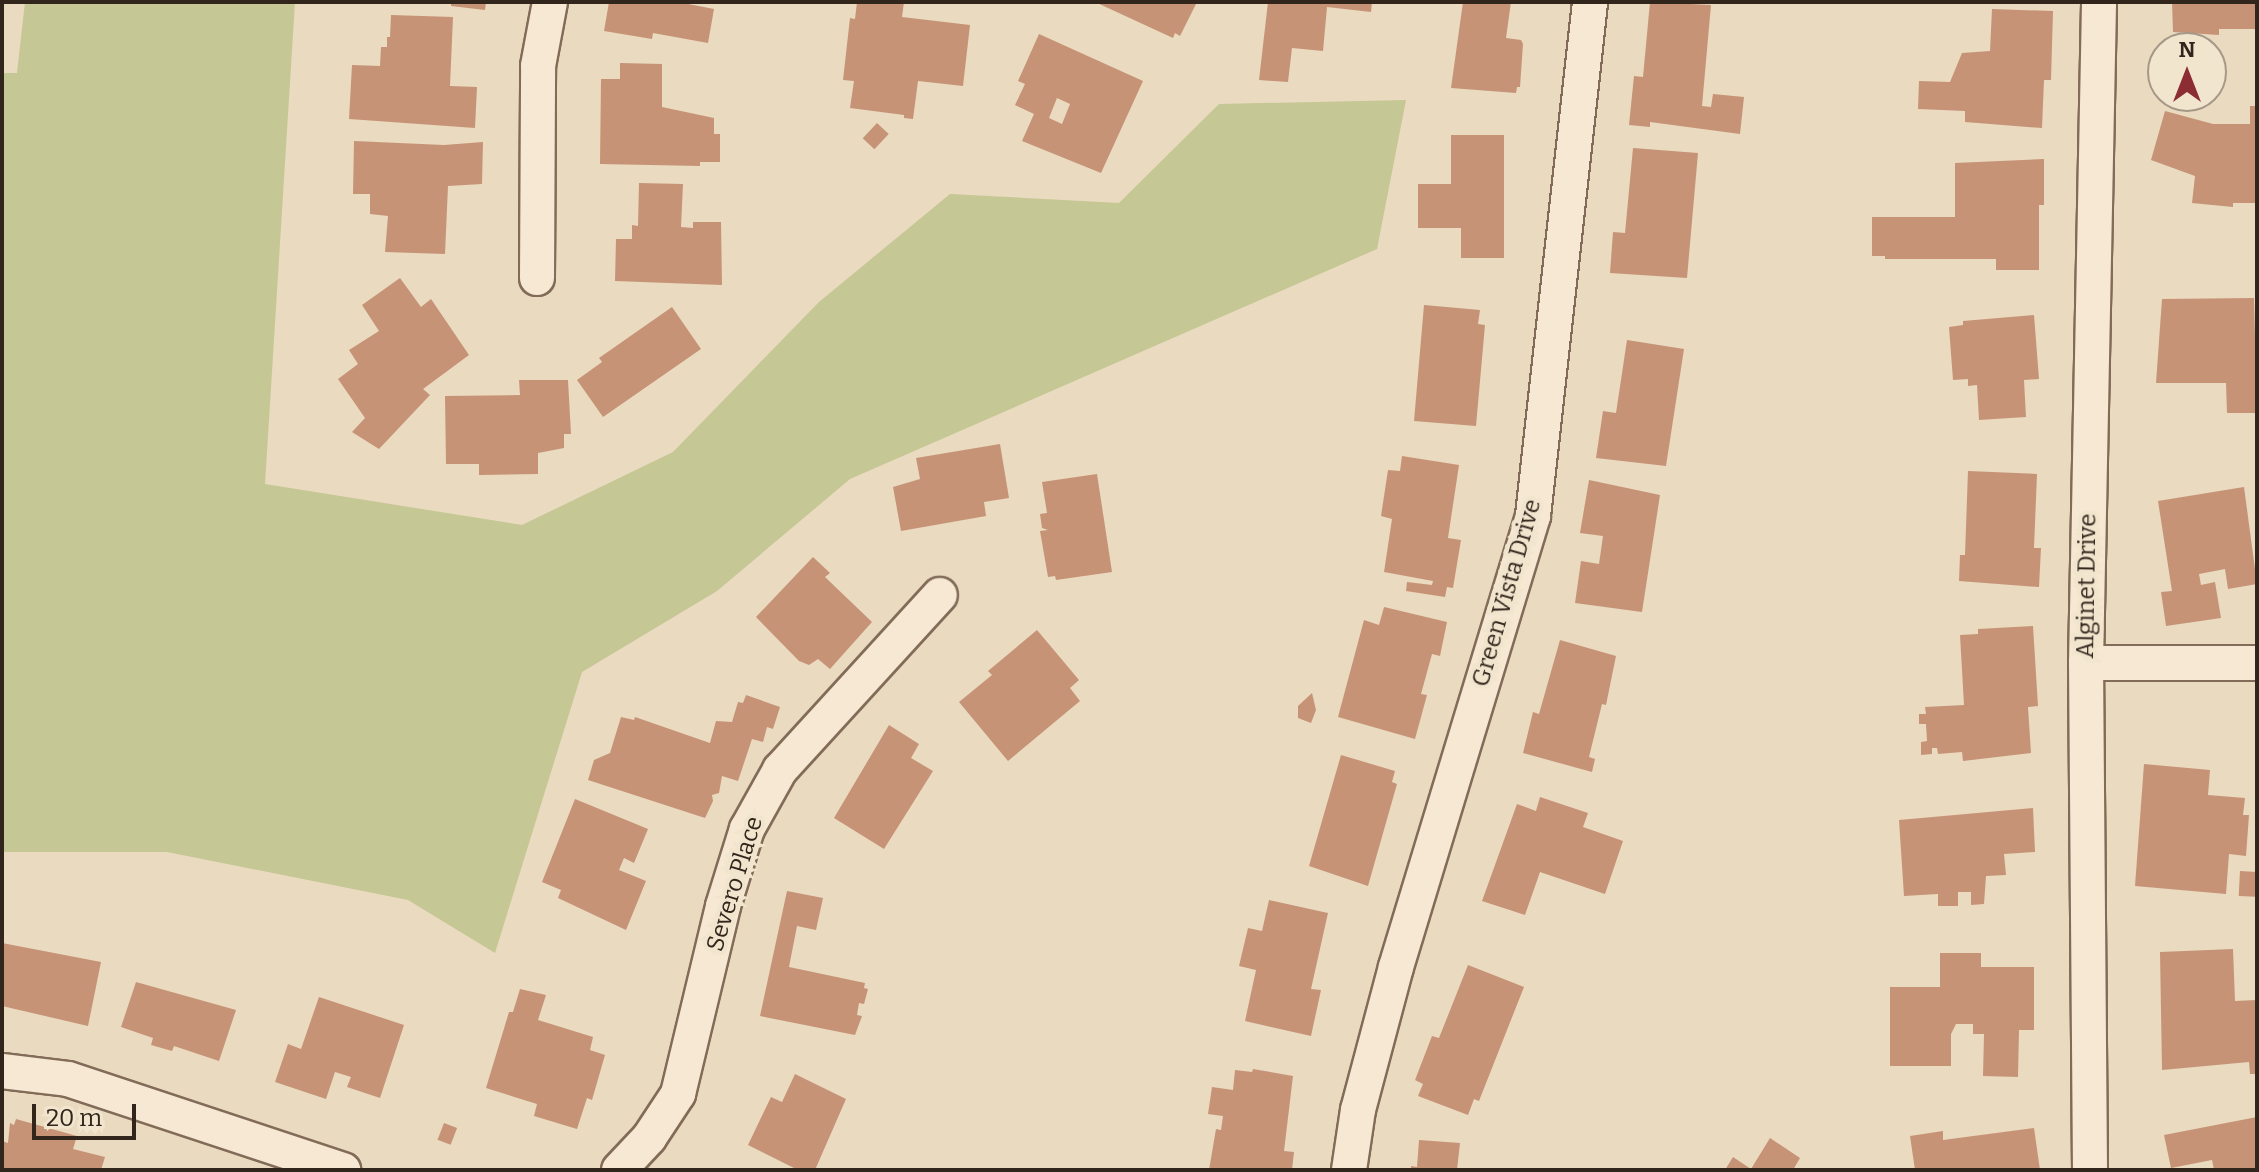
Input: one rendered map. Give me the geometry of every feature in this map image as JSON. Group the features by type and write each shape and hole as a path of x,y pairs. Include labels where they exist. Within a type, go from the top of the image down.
{"street":[{"path":"537,278 538,66 550,2"},
{"name":"Green Vista Drive","path":"1349,1170 1358,1110 1396,967 1533,516 1590,2"},
{"name":"Alginet Drive","path":"2090,1170 2086,663 2099,2"},
{"name":"Severo Place","path":"619,1170 649,1138 678,1094 723,906 747,829 767,793 780,770 940,595"},
{"path":"2086,663 2257,663"},
{"path":"2,1071 68,1079 343,1170"}],"green space":[{"path":"25,2 295,2 265,484 522,525 673,452 819,302 950,194 1119,203 1219,104 1406,100 1377,249 850,479 717,591 582,672 495,953 408,900 167,852 2,852 2,73 17,73"}],"building":[{"path":"451,2 486,2 485,10 451,6"},
{"path":"609,2 678,2 714,9 708,43 653,33 652,39 604,31"},
{"path":"857,2 904,2 902,17 970,25 963,86 918,81 913,119 850,108 854,81 843,80 850,18 855,19"},
{"path":"1095,2 1197,2 1180,36 1175,33 1173,38"},
{"path":"1268,2 1372,2 1371,12 1327,7 1323,51 1292,48 1288,82 1259,80"},
{"path":"1463,2 1511,2 1506,38 1521,40 1523,44 1520,87 1517,87 1516,93 1451,88"},
{"path":"1650,2 1711,5 1702,106 1711,107 1713,94 1744,97 1740,134 1650,122 1650,127 1629,125 1634,76 1643,77"},
{"path":"2172,2 2257,2 2257,29 2173,32"},
{"path":"1992,9 2053,11 2051,80 2044,80 2042,128 1965,122 1965,111 1918,109 1919,81 1950,82 1962,53 1990,51"},
{"path":"391,15 453,17 450,86 477,87 475,128 349,119 352,65 380,66 381,47 387,47 387,37 390,37"},
{"path":"1039,34 1143,81 1101,173 1022,141 1034,114 1015,105 1025,84 1018,81","holes":["1057,98 1070,104 1062,124 1049,118"]},
{"path":"620,63 662,64 662,107 714,118 714,134 720,134 720,162 700,162 700,166 600,164 601,79 620,79"},
{"path":"2250,106 2257,106 2257,203 2233,203 2233,207 2192,203 2195,176 2151,160 2165,112 2213,124 2250,124"},
{"path":"877,123 889,134 874,149 863,138"},
{"path":"1451,135 1504,135 1504,258 1461,258 1461,228 1418,228 1418,184 1451,184"},
{"path":"354,141 444,145 483,142 482,184 448,186 445,254 385,252 388,216 370,214 370,194 353,194"},
{"path":"1633,148 1698,153 1687,278 1610,273 1613,232 1625,233"},
{"path":"2044,159 2044,205 2039,205 2039,270 1996,270 1996,259 1885,259 1885,256 1872,256 1872,217 1955,217 1955,163"},
{"path":"639,183 683,184 681,227 693,228 693,222 721,222 722,285 615,281 616,239 632,239 632,225 638,226"},
{"path":"400,278 421,307 431,299 469,355 423,389 430,395 379,449 352,432 365,418 338,379 358,364 349,350 379,331 362,305"},
{"path":"2254,298 2257,413 2227,413 2226,383 2156,383 2162,299"},
{"path":"1424,305 1480,310 1478,324 1485,325 1476,426 1414,421"},
{"path":"672,307 701,349 603,417 577,380 602,362 599,358"},
{"path":"2034,315 2039,379 2024,380 2026,417 1979,420 1977,385 1968,386 1968,379 1953,380 1949,327 1963,325 1963,321"},
{"path":"1627,340 1684,349 1666,466 1596,458 1603,411 1616,413"},
{"path":"519,380 568,380 571,434 564,434 564,448 538,453 538,474 479,475 479,464 446,464 445,396 520,395"},
{"path":"1000,444 1009,498 984,502 986,516 901,531 893,487 920,479 916,458"},
{"path":"1402,456 1459,465 1448,538 1461,540 1453,588 1447,587 1445,597 1406,591 1407,582 1432,585 1433,581 1384,572 1392,519 1381,516 1388,470 1400,471"},
{"path":"1968,471 2037,474 2034,548 2041,548 2039,587 1959,581 1960,555 1965,555"},
{"path":"1097,474 1112,572 1056,580 1055,576 1048,577 1040,531 1048,530 1042,528 1040,514 1047,513 1042,482"},
{"path":"1589,480 1660,495 1642,612 1575,603 1581,561 1599,564 1603,536 1580,533"},
{"path":"2244,487 2257,584 2228,589 2225,569 2199,574 2201,585 2215,582 2221,618 2166,626 2161,592 2172,591 2158,501"},
{"path":"813,557 830,573 825,577 872,622 830,669 818,659 809,665 799,661 756,617"},
{"path":"1384,607 1447,622 1440,656 1432,654 1421,694 1427,695 1415,739 1338,717 1364,620 1379,625"},
{"path":"2033,626 2038,706 2028,707 2031,753 1963,761 1962,752 1938,754 1937,748 1932,748 1932,754 1921,755 1921,742 1927,741 1926,724 1919,724 1919,714 1926,714 1925,707 1964,705 1960,635 1978,634 1978,629"},
{"path":"1037,630 1079,680 1070,688 1080,701 1008,761 959,702 992,675 988,671"},
{"path":"1560,640 1616,656 1606,705 1602,704 1589,757 1595,759 1592,772 1523,753 1533,712 1539,714"},
{"path":"1312,693 1316,710 1311,723 1298,718 1298,706"},
{"path":"746,695 780,707 773,729 767,727 763,742 752,739 738,781 722,776 719,793 712,795 713,801 705,818 588,780 594,760 610,753 621,717 634,720 635,717 710,743 716,721 732,722 738,702 743,703"},
{"path":"889,725 919,744 911,758 933,771 884,849 834,818"},
{"path":"1341,755 1395,771 1392,782 1397,784 1368,886 1309,866"},
{"path":"2144,764 2210,770 2208,795 2245,798 2243,815 2249,815 2246,856 2229,854 2226,894 2135,886"},
{"path":"1540,797 1588,813 1583,827 1623,841 1605,894 1540,872 1525,915 1482,901 1517,804 1536,811"},
{"path":"575,799 648,829 634,863 624,858 619,870 646,881 626,930 558,898 561,890 542,882"},
{"path":"2033,808 2035,852 2004,854 2006,875 1986,876 1984,904 1971,905 1971,892 1958,892 1958,906 1938,906 1938,894 1904,896 1899,820"},
{"path":"2240,871 2257,872 2256,897 2239,896"},
{"path":"787,891 823,898 816,930 797,926 789,967 865,983 864,988 868,989 864,1004 859,1003 857,1015 862,1016 855,1035 760,1016"},
{"path":"1269,900 1328,913 1311,989 1321,990 1311,1036 1245,1021 1256,970 1239,966 1248,928 1262,931"},
{"path":"2,943 101,962 88,1026 2,1006"},
{"path":"2233,949 2235,1001 2257,1000 2257,1074 2250,1074 2249,1062 2162,1070 2160,952"},
{"path":"1940,953 1981,953 1981,967 2034,967 2034,1030 2019,1030 2018,1077 1983,1076 1984,1034 1973,1034 1973,1024 1956,1024 1951,1034 1951,1066 1890,1066 1890,987 1940,987"},
{"path":"1468,965 1524,987 1479,1101 1474,1099 1468,1115 1418,1096 1423,1084 1415,1080 1432,1036 1439,1038"},
{"path":"136,982 236,1010 219,1061 174,1046 172,1051 151,1045 153,1038 121,1027"},
{"path":"520,989 546,995 538,1020 593,1037 590,1050 605,1055 592,1100 587,1098 577,1129 534,1116 537,1104 486,1088 509,1012 513,1012"},
{"path":"319,997 404,1025 380,1098 347,1087 351,1077 335,1072 326,1099 275,1082 288,1044 301,1049"},
{"path":"1253,1069 1293,1076 1284,1151 1294,1152 1292,1170 1209,1170 1216,1129 1221,1130 1223,1116 1208,1114 1212,1087 1233,1090 1235,1070 1252,1072"},
{"path":"795,1074 846,1099 815,1170 798,1170 748,1145 771,1097 782,1102"},
{"path":"2257,1117 2257,1170 2214,1170 2212,1160 2171,1168 2164,1135"},
{"path":"16,1119 77,1136 73,1149 105,1157 101,1170 2,1170 2,1141 8,1143 10,1123 14,1125"},
{"path":"444,1123 457,1128 451,1145 438,1140"},
{"path":"2034,1128 2040,1170 1915,1170 1910,1136 1943,1131 1943,1140"},
{"path":"1770,1138 1800,1158 1793,1170 1725,1170 1733,1157 1751,1169"},
{"path":"1419,1140 1460,1143 1457,1170 1411,1170 1411,1166 1417,1167"}]}
